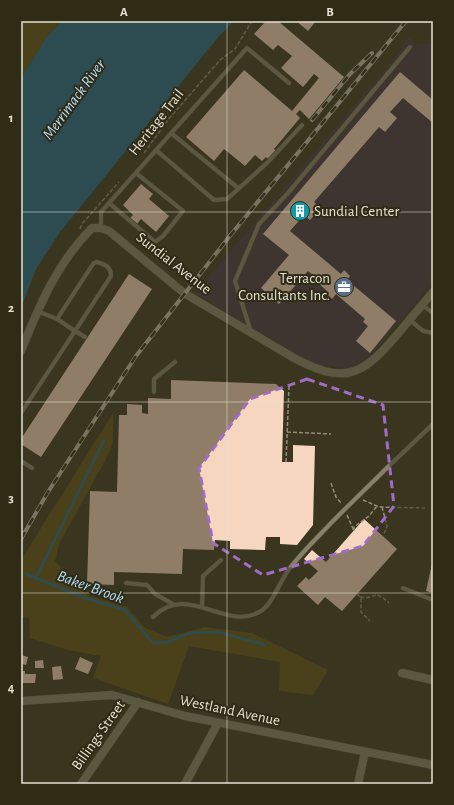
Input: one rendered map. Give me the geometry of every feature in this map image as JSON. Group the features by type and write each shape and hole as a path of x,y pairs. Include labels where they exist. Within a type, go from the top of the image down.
{"street":[{"name":"Sundial Avenue","path":"84,236 92,228 101,228 118,237 184,293 310,366 327,372 346,373 363,368 371,363 433,292"},
{"path":"21,351 37,311 57,272 84,236"},
{"path":"402,673 433,680"},
{"name":"Westland Avenue","path":"21,701 112,695 184,716 433,766"},
{"name":"Billings Street","path":"81,784 138,702"},
{"path":"185,784 218,723"},
{"path":"358,784 365,752"}],"lane":[{"path":"251,333 235,281 259,224 288,193 410,47"},
{"path":"101,228 101,212 247,48 289,83"},
{"path":"156,150 214,200 228,199 238,188 267,163 302,125"},
{"path":"171,133 238,188"},
{"path":"109,203 156,242 163,236 183,211 136,173"},
{"path":"21,413 111,276 108,267 103,263 96,262 93,264 57,319"},
{"path":"422,305 433,313"},
{"path":"37,311 57,319 85,337"},
{"path":"410,320 423,331 433,333"},
{"path":"154,392 154,379 175,362"},
{"path":"153,617 159,611 173,604 179,603 202,607 225,614 245,617 254,615 264,609 290,568 352,501 433,424"},
{"path":"21,461 32,468"},
{"path":"202,607 203,576 221,560"},
{"path":"126,583 147,585 161,599 173,604"},
{"path":"403,588 433,600"}],"path":[{"name":"Heritage Trail","path":"144,154 168,120 220,60 235,49 252,21"},
{"path":"84,236 79,230 82,224 121,180"},
{"path":"286,462 289,386"},
{"path":"287,432 331,434"},
{"path":"342,504 362,499 382,507 425,508"},
{"path":"382,507 387,526 384,537"},
{"path":"357,594 360,597 362,604 362,612 370,621"},
{"path":"360,597 377,594 389,603"}],"highlighted area":[{"path":"307,379 383,405 394,506 363,546 263,575 213,543 199,468 250,399"}],"shaded area":[{"path":"23,21 62,21 48,35 21,78 21,36"},
{"name":"Sundial Center","path":"408,37 418,45 428,43 433,45 433,282 368,358 359,364 346,368 321,365 308,361 195,293 400,52"},
{"path":"113,413 113,443 105,461 60,542 55,561 87,595 127,607 145,628 167,637 205,627 252,633 328,670 313,695 279,691 280,662 189,646 168,704 93,678 101,656 72,651 30,638 29,618 21,617 21,560"}],"water":[{"name":"Merrimack River","path":"62,21 234,21 219,36 60,232 36,269 21,308 21,78 48,35"}],"building":[{"path":"266,21 278,21 344,77 309,119 300,110 296,114 300,118 274,149 276,151 269,160 266,157 262,161 255,155 245,166 224,149 214,161 186,137 244,70 292,111 319,78 314,74 303,87 281,68 292,56 278,45 273,50 254,34"},
{"path":"296,21 316,21 308,31"},
{"name":"Sundial Center","path":"400,72 433,100 433,123 403,98 390,112 397,118 385,132 379,127 314,202 321,208 310,220 304,215 290,231 341,274 344,270 350,276 347,280 396,321 370,353 356,341 368,326 363,322 365,319 336,294 332,299 326,293 327,291 317,282 319,280 308,271 279,304 261,288 289,255 263,234"},
{"path":"141,184 153,194 149,199 169,216 156,232 141,219 137,224 130,218 133,215 123,205"},
{"path":"129,274 152,289 41,457 21,444 21,439"},
{"path":"171,380 276,384 284,391 282,462 293,462 293,445 315,446 313,525 297,545 280,544 280,537 266,537 265,550 230,549 230,541 215,540 214,550 183,549 182,574 114,572 114,585 87,584 90,491 117,492 119,415 127,415 127,404 142,405 142,413 148,414 148,398 171,399"},
{"path":"364,519 397,549 342,611 325,597 318,605 297,586 306,577 309,580 318,571 304,559 312,550 326,562"},
{"path":"433,564 433,593 426,591"},
{"path":"21,655 28,657 26,665 21,664"},
{"path":"80,657 93,663 88,674 75,669"},
{"path":"43,660 44,668 35,668 35,661"},
{"path":"61,666 63,679 53,680 52,667"},
{"path":"21,671 25,671 25,674 36,674 35,683 21,683"}],"waterway":[{"name":"Baker Brook","path":"36,578 104,440"},
{"name":"Baker Brook","path":"26,574 85,598 125,610 153,643 168,642 189,633 219,632 265,645"}],"railway":[{"path":"21,539 48,492 136,356 229,237 406,21"},
{"path":"312,120 350,74 372,53"}],"place":[{"name":"Sundial Center","path":"300,211"},
{"name":"Terracon Consultants Inc.","path":"344,287"}]}
